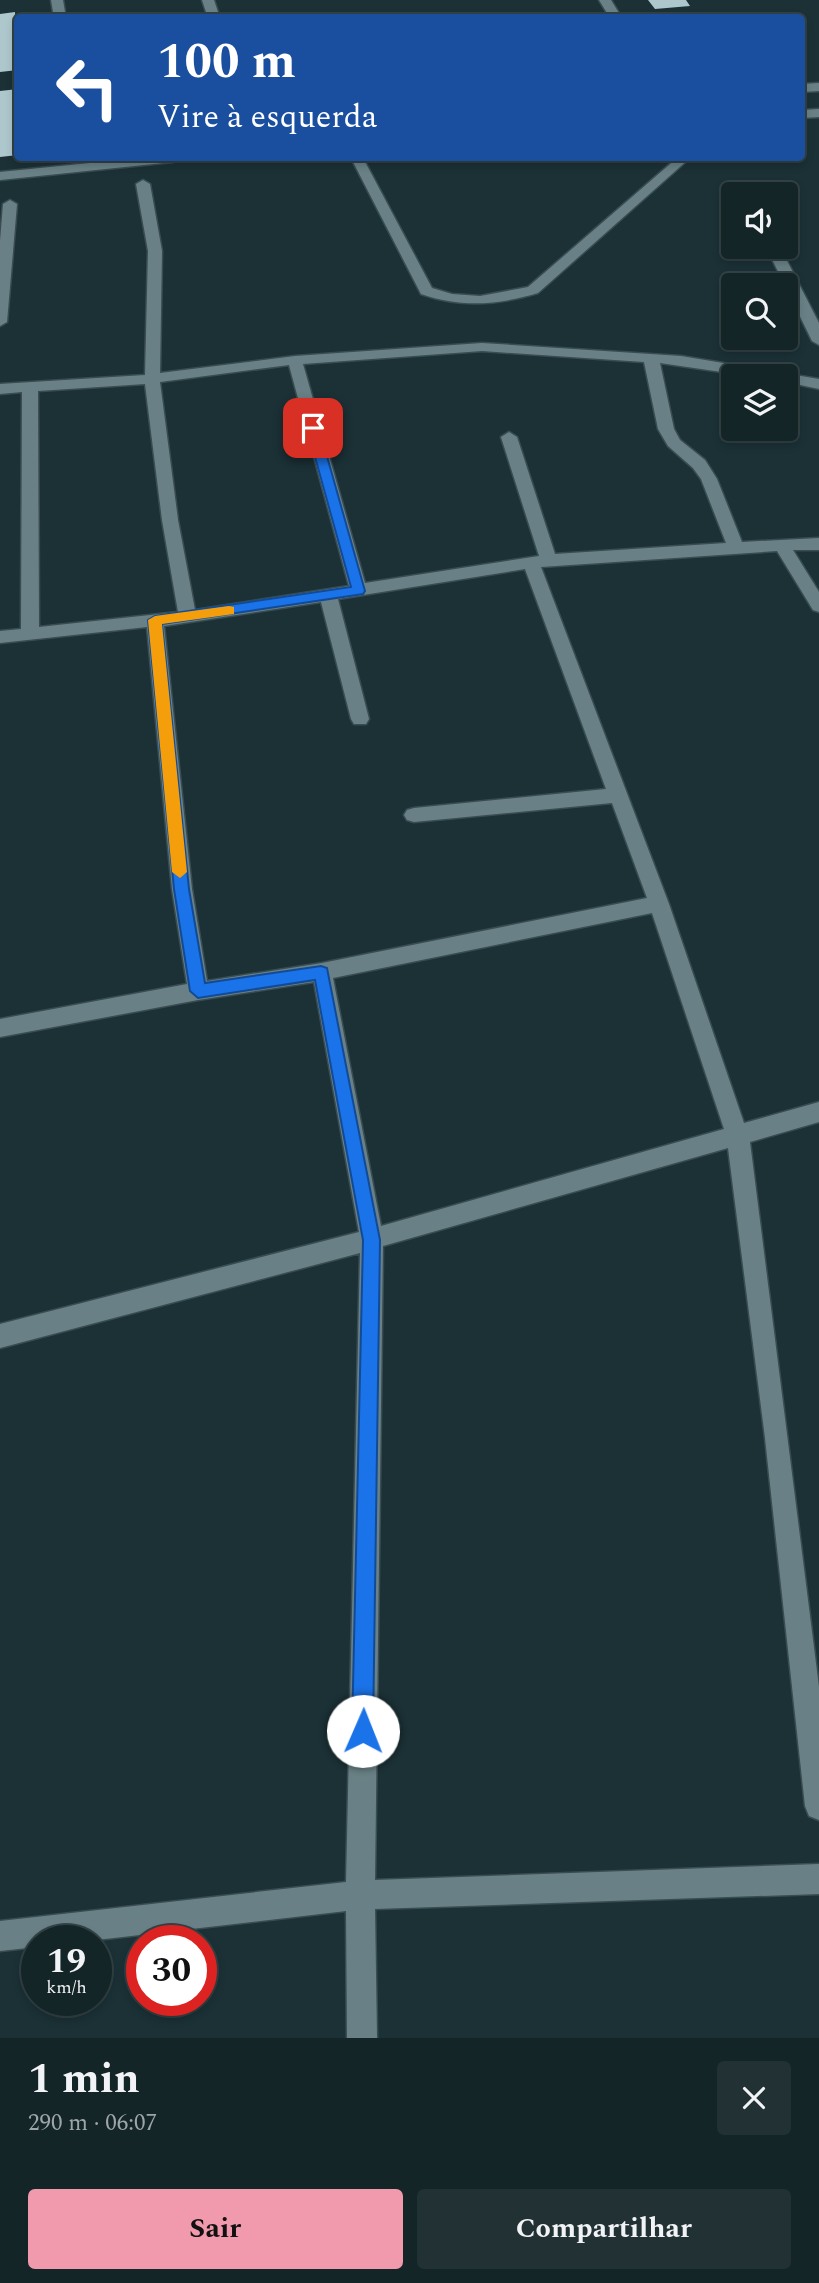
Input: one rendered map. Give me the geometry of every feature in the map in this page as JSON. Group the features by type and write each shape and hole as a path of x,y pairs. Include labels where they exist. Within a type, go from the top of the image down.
{"street":[{"path":"0,176 80,163 117,161"},
{"path":"359,161 426,291 442,298 464,300 517,296 533,290 681,161"},
{"path":"143,184 155,251 152,379 170,520 188,617"},
{"path":"0,322 10,204"},
{"path":"779,259 819,341"},
{"path":"0,389 152,379 295,360 482,347 681,360 721,367"},
{"path":"650,358 666,429 674,443 699,464 709,479 736,548"},
{"path":"295,360 336,516 359,591"},
{"path":"798,380 819,384"},
{"path":"30,389 30,634"},
{"path":"509,437 540,562 618,795 659,904 738,1137 777,1438 819,1806"},
{"path":"0,637 188,617 540,562 819,544"},
{"path":"782,545 819,606"},
{"path":"328,595 360,719"},
{"path":"155,620 182,889 198,991"},
{"path":"414,815 618,795"},
{"path":"0,1028 198,991 321,972 659,904"},
{"path":"321,972 372,1240 359,1895 362,2038"},
{"path":"0,1336 372,1240 819,1112"},
{"path":"0,1936 359,1895 819,1879"}],"building":[{"path":"648,0 686,0 690,6 655,9"},
{"path":"15,12 14,70 0,72 0,14"},
{"path":"14,89 14,155 0,157 0,91"}],"slow traffic":[{"path":"180,872 155,620 229,611"}],"route":[{"path":"313,428 359,591 155,620 182,889 198,991 321,972 372,1240 363,1731"}]}
